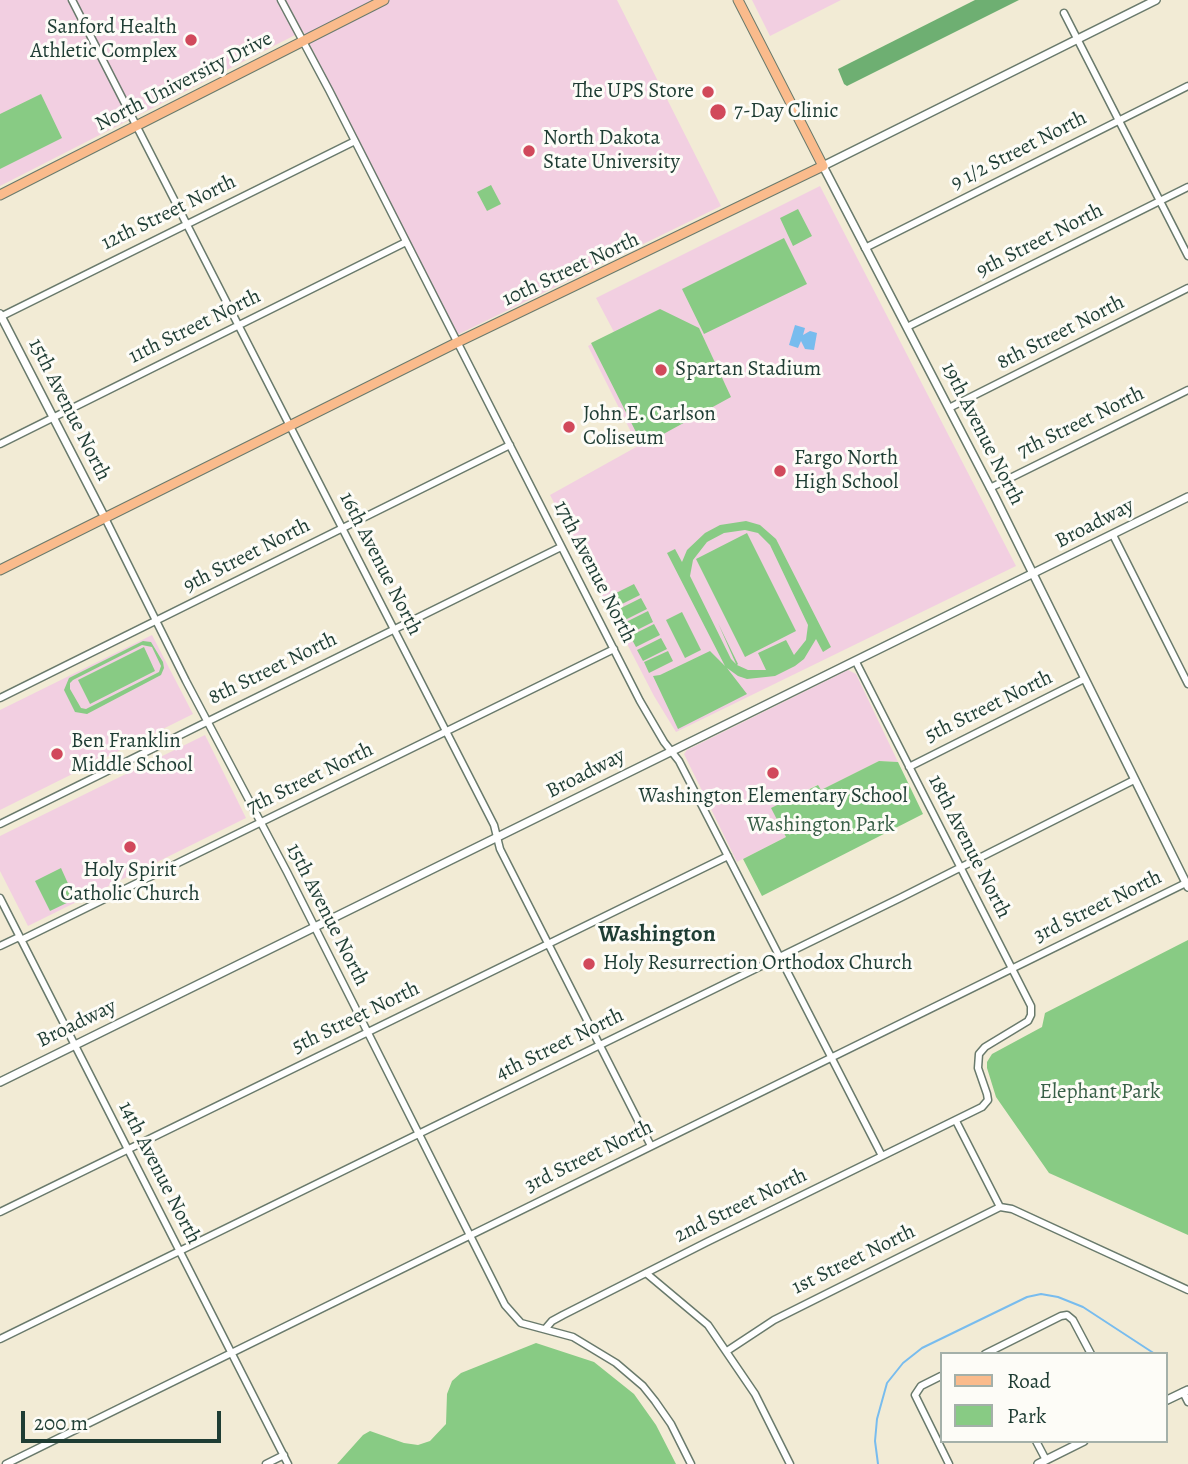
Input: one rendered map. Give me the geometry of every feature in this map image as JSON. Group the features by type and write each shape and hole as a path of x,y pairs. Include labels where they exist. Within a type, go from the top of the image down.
{"main road":[{"name":"North University Drive","path":"0,195 384,0"},
{"name":"19th Avenue North","path":"738,0 823,166"},
{"name":"10th Street North","path":"0,570 458,342 823,166"}],"street":[{"name":"16th Avenue North","path":"72,0 494,825 500,849 651,1146"},
{"name":"17th Avenue North","path":"281,0 640,701 672,751 728,856 882,1156"},
{"name":"10th Street North","path":"823,166 1156,0"},
{"path":"1064,13 1188,256"},
{"name":"9 1/2 Street North","path":"865,248 1188,86"},
{"name":"12th Street North","path":"0,316 355,141"},
{"name":"19th Avenue North","path":"823,166 990,488 1187,884"},
{"name":"9th Street North","path":"907,327 1188,187"},
{"name":"11th Street North","path":"0,444 406,242"},
{"name":"8th Street North","path":"949,408 1188,288"},
{"name":"15th Avenue North","path":"0,316 261,822 505,1305 521,1323 573,1337 601,1352 643,1386 671,1424 691,1464"},
{"name":"7th Street North","path":"990,488 1188,390"},
{"name":"9th Street North","path":"0,698 510,444"},
{"name":"Broadway","path":"0,1082 1188,497"},
{"path":"1113,535 1188,684"},
{"name":"8th Street North","path":"0,824 561,547"},
{"name":"7th Street North","path":"0,946 614,649"},
{"name":"18th Avenue North","path":"856,662 1031,1006 1028,1021 985,1047 979,1054 978,1068 988,1100 982,1107 956,1121"},
{"name":"5th Street North","path":"909,766 1084,680"},
{"name":"4th Street North","path":"0,1339 780,957 1134,780"},
{"name":"5th Street North","path":"0,1212 728,856"},
{"name":"3rd Street North","path":"6,1464 1187,884"},
{"name":"14th Avenue North","path":"0,898 288,1464"},
{"path":"956,1121 1000,1207 1012,1209 1188,1290"},
{"name":"2nd Street North","path":"546,1328 552,1321 646,1273 956,1121"},
{"name":"1st Street North","path":"727,1351 774,1320 1000,1207"},
{"path":"646,1273 708,1325 755,1394 790,1464"},
{"path":"991,1352 1062,1315 1073,1320 1089,1352"},
{"path":"940,1376 920,1386 916,1392 917,1402 949,1464"},
{"path":"1167,1400 1186,1391 1188,1402"},
{"path":"1037,1443 1042,1462 1080,1443"},
{"path":"266,1464 284,1455"}],"shaded area":[{"name":"North Dakota State University","path":"0,0 617,0 721,206 457,335 303,31 0,186"},
{"path":"752,0 841,0 770,36"},
{"name":"Fargo North High School","path":"820,186 1016,566 676,732 654,696 550,495 638,446 588,346 614,332 596,298"},
{"name":"Ben Franklin Middle School","path":"152,635 193,714 0,810 0,710"},
{"name":"Washington Elementary School","path":"848,670 856,674 898,762 879,761 821,790 817,785 772,808 786,837 737,862 684,754 687,750"},
{"path":"205,735 246,818 28,926 0,871 0,836"}],"green space":[{"path":"975,0 1019,0 847,86 844,84 838,69"},
{"path":"41,94 62,138 0,169 0,114"},
{"path":"491,185 501,204 487,211 477,192"},
{"path":"798,209 812,236 793,246 780,218"},
{"path":"784,238 807,284 704,334 682,289"},
{"name":"Spartan Stadium","path":"660,309 699,328 731,397 647,443 641,442 591,343"},
{"path":"746,521 760,525 776,539 831,647 823,652 816,639 804,659 775,676 747,679 727,668 747,694 678,729 653,676 710,651 725,666 667,553 675,549 682,562 687,550 705,533 720,525","holes":["745,530 758,533 770,545 808,625 806,640 794,655 786,640 758,653 766,670 748,670 737,665 718,623 736,664 731,659 690,576 693,560 707,542 724,533"]},
{"path":"747,533 796,631 745,657 696,559"},
{"path":"634,584 640,595 616,607 610,596"},
{"path":"641,598 647,609 623,621 617,610"},
{"path":"648,611 653,622 629,634 624,623"},
{"path":"682,612 701,650 685,658 666,620"},
{"path":"654,624 660,635 636,647 630,636"},
{"path":"661,638 667,649 643,661 637,650"},
{"path":"143,641 151,642 164,668 161,675 87,714 75,712 64,690 69,678","holes":["142,645 152,647 161,666 159,672 86,709 81,708 70,689 73,680"]},
{"path":"144,647 155,671 90,704 78,680"},
{"path":"668,651 673,661 649,673 644,662"},
{"name":"Washington Park","path":"879,761 898,762 923,814 762,896 743,859 786,837 771,808 818,785 821,790"},
{"path":"61,868 75,899 50,911 35,881"},
{"name":"Elephant Park","path":"1188,940 1188,1235 1049,1173 996,1097 987,1062 992,1054 1042,1027 1045,1013"},
{"path":"536,1343 594,1362 634,1394 656,1425 676,1464 337,1464 363,1435 370,1431 404,1443 418,1445 430,1441 446,1424 447,1394 452,1381 461,1373"}],"water":[{"path":"795,325 805,328 803,335 810,331 817,333 814,350 805,349 801,341 798,348 789,345"}],"waterway":[{"path":"878,1464 875,1441 877,1419 887,1383 903,1363 922,1348 1027,1297 1041,1294 1058,1297 1083,1307 1152,1352"}],"place":[{"name":"Sanford Health Athletic Complex","path":"191,40"},
{"name":"The UPS Store","path":"708,92"},
{"name":"7-Day Clinic","path":"718,112"},
{"name":"North Dakota State University","path":"529,151"},
{"name":"Spartan Stadium","path":"661,370"},
{"name":"John E. Carlson Coliseum","path":"569,427"},
{"name":"Fargo North High School","path":"780,471"},
{"name":"Ben Franklin Middle School","path":"57,754"},
{"name":"Washington Elementary School","path":"773,773"},
{"name":"Holy Spirit Catholic Church","path":"130,847"},
{"name":"Holy Resurrection Orthodox Church","path":"589,964"}],"district":[{"name":"Washington","path":"657,935"}]}
